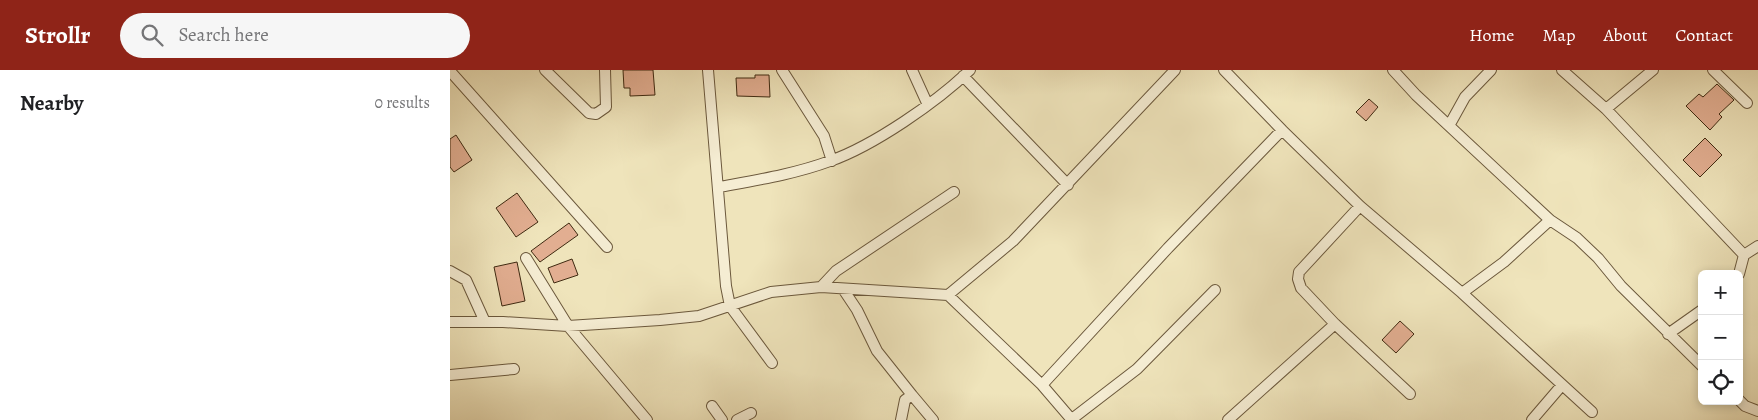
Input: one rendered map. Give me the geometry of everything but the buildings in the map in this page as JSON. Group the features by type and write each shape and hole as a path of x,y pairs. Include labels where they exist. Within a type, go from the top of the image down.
{"street":[{"path":"545,70 590,113 596,114 606,107 605,70"},
{"path":"708,70 726,286 730,306 772,363"},
{"path":"782,70 824,136 832,161"},
{"path":"912,70 927,103"},
{"path":"948,295 1013,241 1175,70"},
{"path":"1224,70 1360,206 1462,293 1592,412"},
{"path":"1393,70 1416,95 1450,124 1550,220 1577,238 1598,258 1621,286 1698,362"},
{"path":"1450,124 1465,96 1491,70"},
{"path":"1562,70 1606,109 1744,255"},
{"path":"1606,109 1653,70"},
{"path":"1713,70 1747,103"},
{"path":"450,71 607,247"},
{"path":"719,187 800,170 832,161 876,140 967,73 1068,185"},
{"path":"1042,385 1168,248 1282,130"},
{"path":"821,287 836,271 954,192"},
{"path":"1360,206 1300,272 1298,279 1301,288 1335,324 1410,394"},
{"path":"1462,293 1504,262 1550,220"},
{"path":"1740,270 1744,255 1758,246"},
{"path":"526,258 568,326 647,420"},
{"path":"450,271 466,280 485,322"},
{"path":"450,322 568,326 699,316 770,292 821,287 948,295 1042,385 1072,420 1137,369 1215,290"},
{"path":"843,289 857,310 877,351 933,420"},
{"path":"1668,334 1698,313"},
{"path":"1228,420 1335,324"},
{"path":"450,375 514,369"},
{"path":"1532,420 1562,384"},
{"path":"901,420 905,400 912,396"},
{"path":"1743,404 1758,411"},
{"path":"712,406 722,420"},
{"path":"737,420 751,413"}]}
